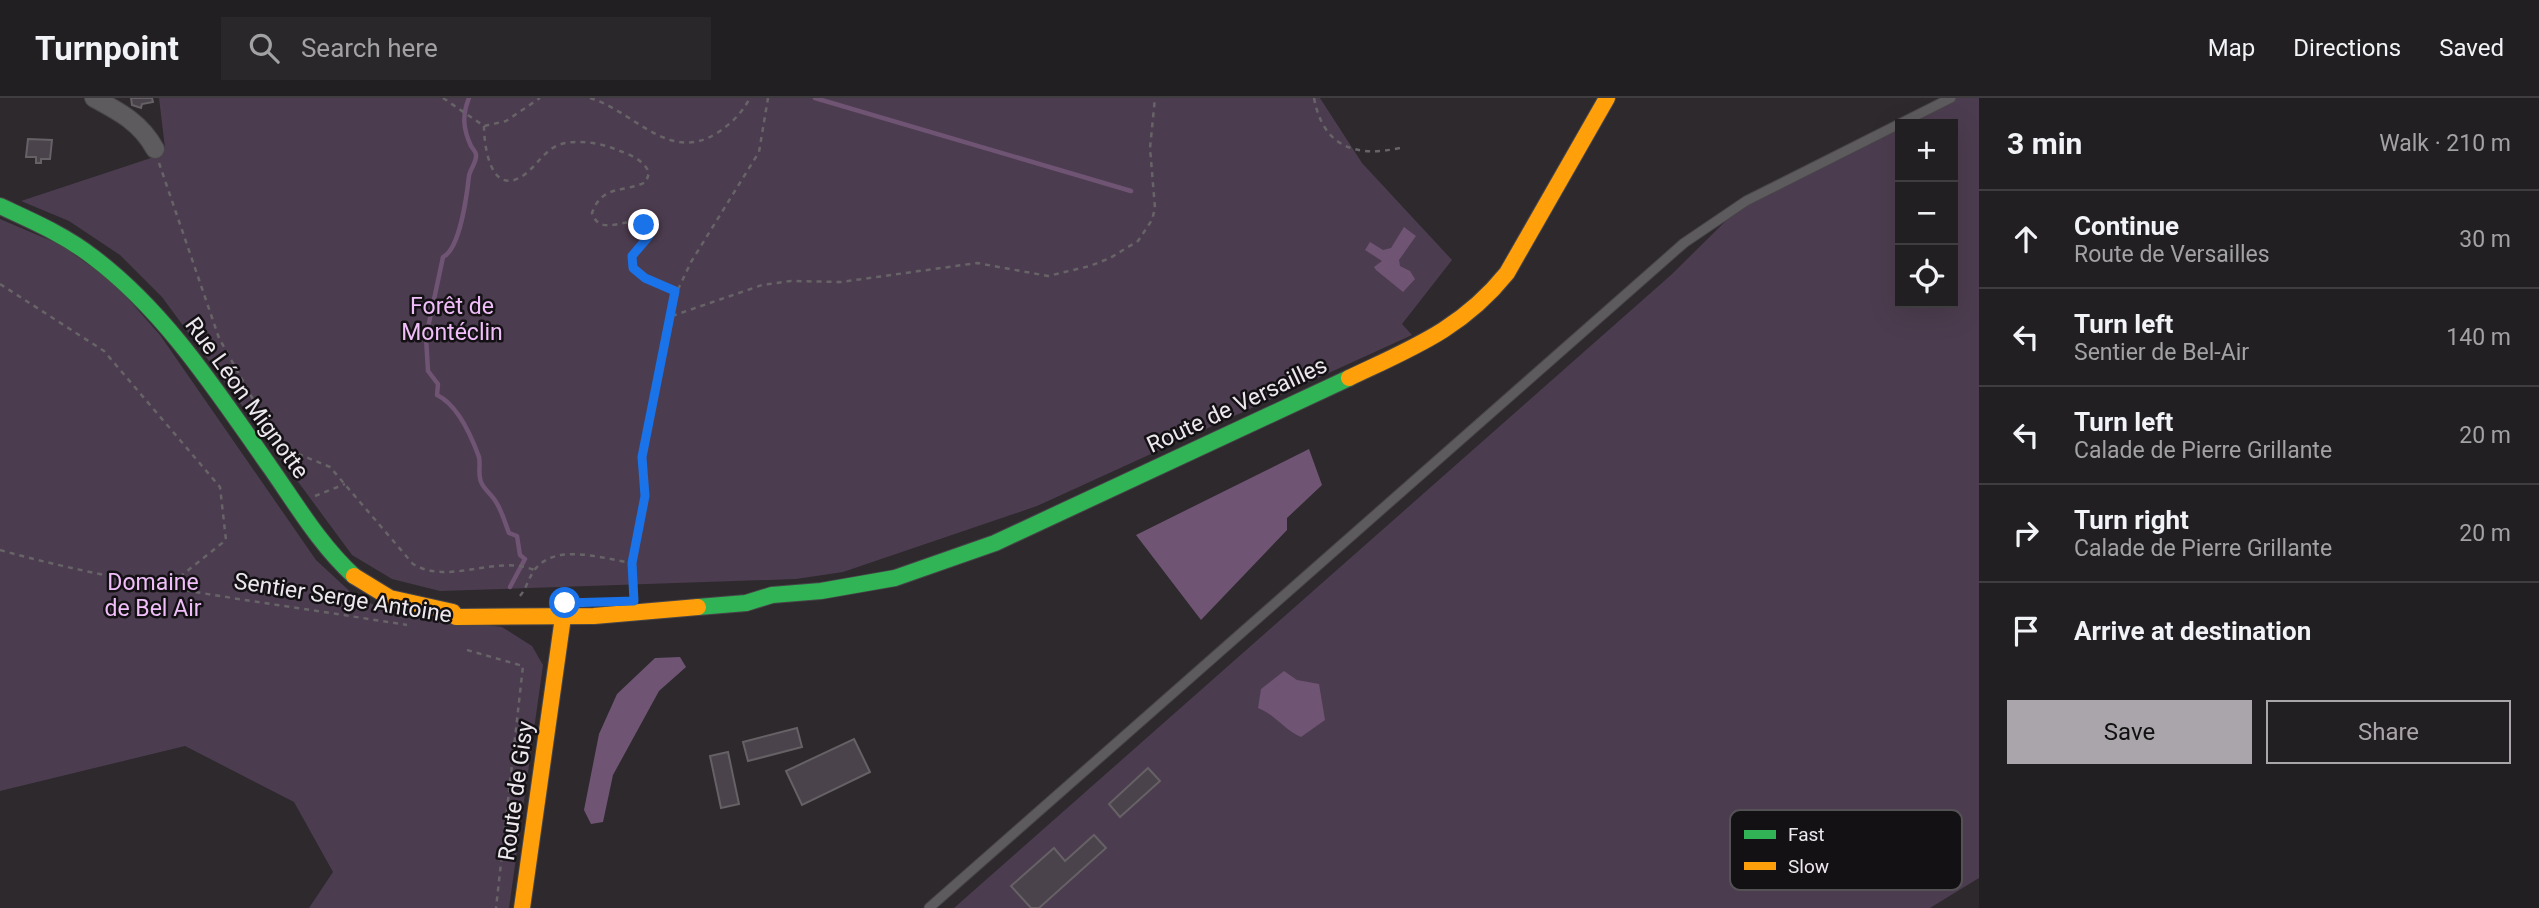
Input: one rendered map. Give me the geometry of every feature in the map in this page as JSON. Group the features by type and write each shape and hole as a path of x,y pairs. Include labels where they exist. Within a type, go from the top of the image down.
{"main road":[{"name":"Route de Versailles","path":"564,610 634,601 750,592 772,595 821,591 895,578 984,547 1440,335 1487,298 1507,273 1606,98"},
{"name":"Rue Léon Mignotte","path":"0,206 52,229 115,271 142,298 191,356 327,548 349,572 370,588 388,598 453,612 456,617 564,610"},
{"name":"Route de Versailles","path":"564,610 594,616 746,603 772,595"},
{"name":"Route de Gisy","path":"522,908 564,610"},
{"name":"Route de Gisy","path":"555,681 578,634 594,616"}],"street":[{"path":"94,98 132,119 147,135 155,149"}],"lane":[{"path":"929,908 1684,243 1746,201 1951,98"}],"path":[{"path":"443,98 484,126 506,121 540,98"},
{"path":"590,98 611,106 660,137 685,145 698,143 727,127 750,99"},
{"path":"634,601 632,563 644,506 642,457 675,291 759,152 768,98"},
{"path":"672,316 733,293 781,282 841,282 977,263 1048,276 1090,267 1110,258 1138,241 1152,220 1154,208 1150,148 1155,98"},
{"path":"1314,98 1317,113 1328,136 1372,152 1400,148"},
{"path":"484,126 487,162 492,171 507,179 524,174 547,152 569,143 610,148 644,163 649,173 646,182 610,190 596,203 593,213 599,223 606,226 630,220 644,225 649,236 632,256 633,268 645,278 675,291"},
{"path":"155,149 219,338 250,399 283,446 330,467 413,564 424,571 453,572 518,564 534,570"},
{"path":"0,284 104,351 220,487 226,540 167,586"},
{"path":"296,504 345,484"},
{"name":"Sentier Serge Antoine","path":"0,550 61,567 412,626"},
{"path":"522,596 534,570 557,556 576,554 632,563"},
{"path":"467,650 523,666 496,908"}],"green space":[{"name":"Forêt de Montéclin","path":"159,98 1320,98 1362,163 1452,260 1402,324 1412,335 1037,506 843,572 796,579 440,591 392,579 352,555 162,297 120,255 69,221 21,201 157,156 165,148"},
{"path":"1951,98 1979,98 1979,878 1962,888 1962,810 1730,810 1730,890 1959,890 1930,908 954,908 1671,275 1746,201 1895,126 1895,308 1958,308 1958,119 1909,119"},
{"name":"Domaine de Bel Air","path":"0,219 61,245 114,283 160,335 316,560 356,597 393,613 502,627 532,646 543,665 509,908 309,908 333,872 294,802 185,746 0,791"}],"shaded area":[{"path":"1404,227 1416,236 1399,260 1400,266 1410,271 1415,279 1403,292 1376,270 1374,267 1382,261 1365,250 1370,242 1383,250 1391,248"},
{"path":"1309,449 1322,485 1287,518 1287,530 1201,620 1136,535"},
{"path":"680,657 686,667 659,691 613,775 603,822 591,824 584,810 599,734 617,694 655,658"},
{"path":"1284,671 1297,680 1319,684 1325,720 1301,737 1258,708 1261,689"}],"building":[{"path":"131,98 152,98 153,102 142,104 141,108 132,105"},
{"path":"28,139 52,140 50,159 41,159 41,163 36,163 36,157 26,157"},
{"path":"797,728 802,747 748,761 743,742"},
{"path":"854,739 870,772 802,805 786,771"},
{"path":"728,752 739,804 721,808 710,756"},
{"path":"1148,768 1160,781 1120,817 1109,804"},
{"path":"1094,835 1106,848 1039,908 1031,908 1011,886 1054,848 1065,861"}],"waterway":[{"path":"469,98 464,116 465,128 476,158 469,176 458,233 454,244 443,257 426,337 428,371 438,384 437,395 451,406 468,430 479,457 482,484 498,506 509,533 517,536 520,555 525,559 510,587"},
{"path":"815,98 1131,191"}],"traffic: fast":[{"path":"0,206 82,249 120,279 168,328 210,382 319,538 354,576"},
{"path":"698,607 746,603 772,595 821,591 895,578 995,543 1349,378"}],"traffic: slow":[{"path":"1349,378 1435,335 1472,309 1490,292 1507,273 1607,98"},
{"path":"354,576 390,598 453,612 456,617 594,616 698,607"},
{"path":"522,908 565,603"}],"route":[{"path":"565,603 634,601 632,563 645,496 642,457 675,291 645,278 633,268 632,256 643,247 649,236 644,225"}]}
